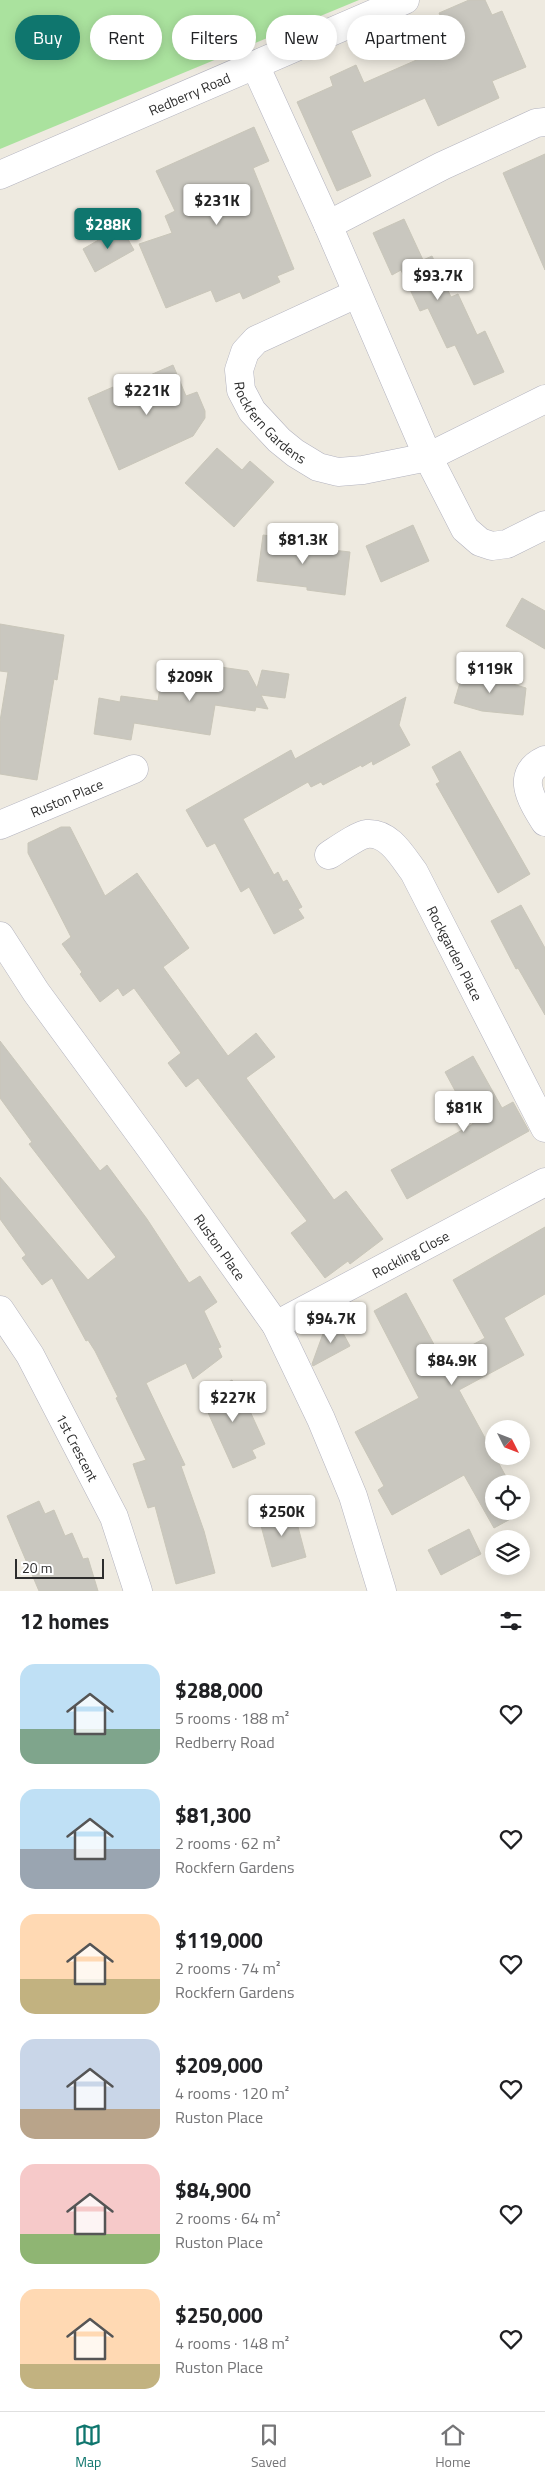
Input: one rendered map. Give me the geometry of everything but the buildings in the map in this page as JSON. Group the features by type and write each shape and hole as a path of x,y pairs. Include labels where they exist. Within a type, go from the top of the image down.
{"street":[{"name":"Redberry Road","path":"0,176 406,0"},
{"path":"255,65 328,224 356,294 428,457 465,529 480,542 492,546 508,544 545,525"},
{"path":"328,224 442,166 536,124 545,122"},
{"name":"Rockfern Gardens","path":"356,294 256,340 245,352 239,370 241,390 252,411 279,440 295,453 318,467 338,472 363,470 428,457 545,399"},
{"path":"545,760 528,775 527,788 545,822"},
{"name":"Ruston Place","path":"0,825 134,770"},
{"name":"Rockgarden Place","path":"329,855 365,834 379,836 393,843 414,872 545,1128"},
{"name":"Ruston Place","path":"0,936 36,992 276,1325 321,1419 353,1496 382,1591"},
{"name":"Rockling Close","path":"276,1325 545,1182"},
{"name":"1st Crescent","path":"0,1310 30,1355 114,1517 138,1591"}],"green space":[{"path":"0,0 359,0 323,15 266,15 266,39 256,43 256,15 172,15 172,60 214,60 0,149"}]}
